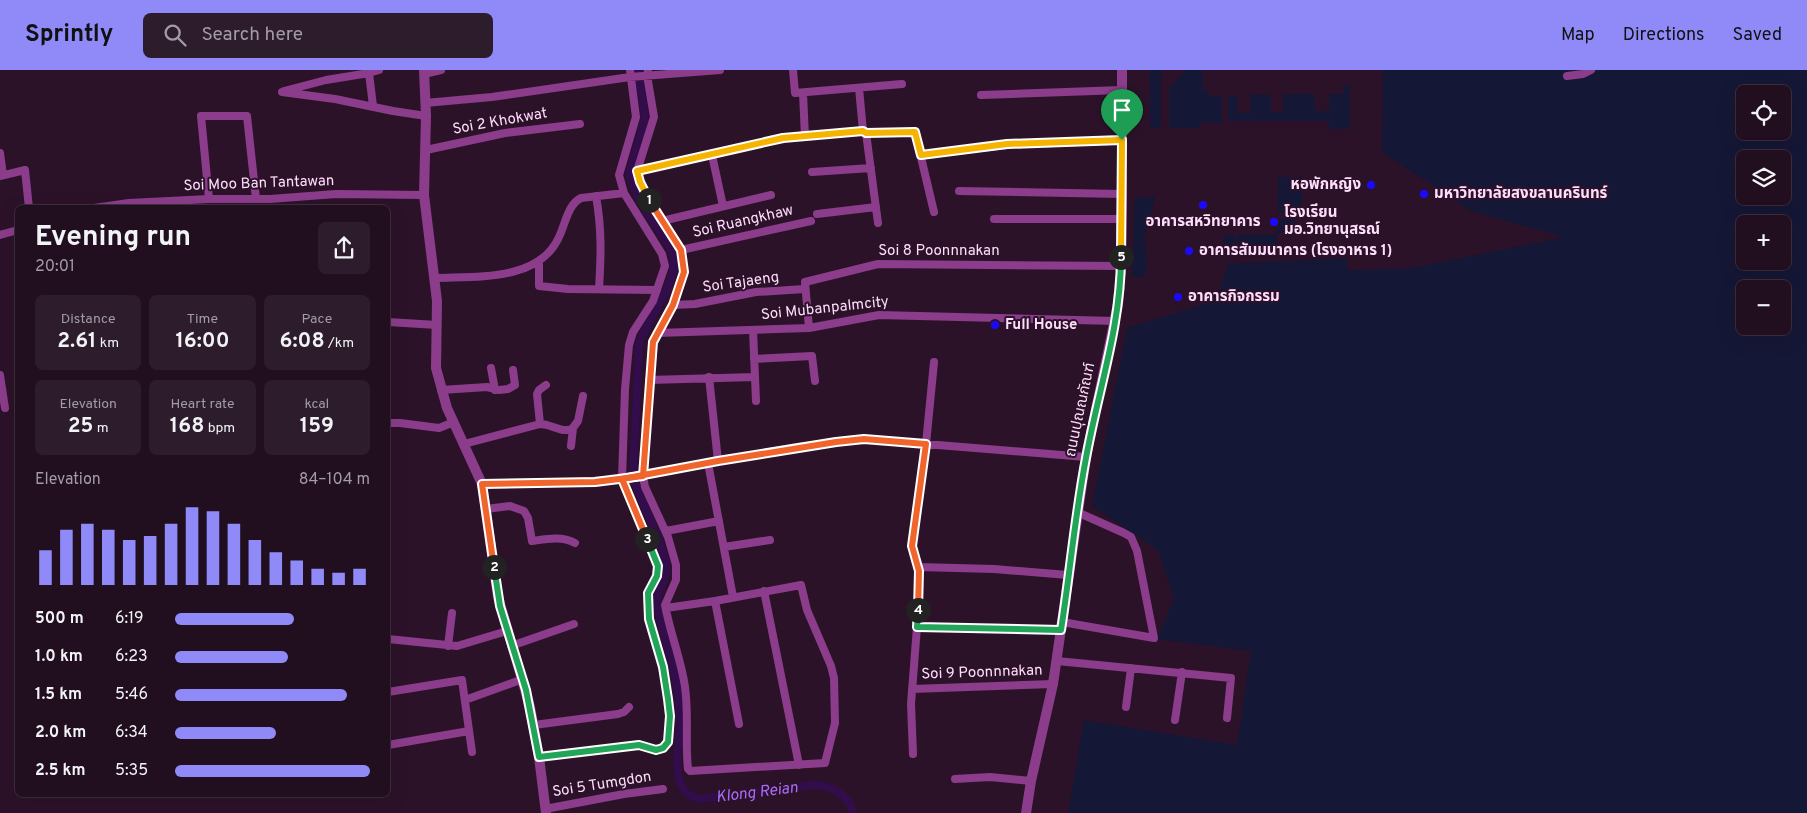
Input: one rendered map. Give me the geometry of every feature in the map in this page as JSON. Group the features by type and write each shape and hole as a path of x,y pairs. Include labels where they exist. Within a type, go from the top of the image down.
{"street":[{"path":"379,70 326,80 282,92 426,116"},
{"path":"441,70 424,72 426,116 424,195 437,301 435,360 440,390 482,484 498,597 511,646 523,679 534,726 545,811"},
{"path":"425,103 492,97 630,75 720,70"},
{"path":"793,70 794,94 902,84"},
{"name":"ถนนปุณณกัณฑ์","path":"1026,813 1057,661 1086,457 1116,321 1121,266 1122,70"},
{"path":"1567,76 1578,76 1591,70"},
{"path":"369,73 373,106"},
{"path":"646,74 654,117 637,171 640,182 681,250 684,265 683,276 673,305 653,342 642,476 673,551 676,574 674,584 667,598 666,608 679,655 685,687 688,720 688,770 825,763 831,744 836,714 831,666 807,610 801,585 666,608"},
{"path":"539,757 639,745 656,750 665,746 669,740 670,716 664,672 649,619 648,593 657,576 658,566 624,479 625,389 629,344 633,332 650,306 664,270 663,259 624,193 618,175 636,117 630,75"},
{"path":"859,88 878,223"},
{"path":"981,95 1122,90"},
{"path":"803,93 805,136"},
{"path":"209,199 201,116 247,116 256,199"},
{"name":"Soi 2 Khokwat","path":"426,150 505,133 580,124"},
{"path":"637,171 783,138 864,132 915,132 934,212"},
{"path":"921,155 1007,144 1122,140"},
{"path":"0,153 2,176 25,170 29,205"},
{"path":"712,155 723,206"},
{"path":"812,172 871,168"},
{"path":"959,191 1122,194"},
{"path":"434,278 513,273 538,261 557,242 574,204 581,198 624,193"},
{"name":"Soi Moo Ban Tantawan","path":"115,205 209,199 221,203 256,199 270,203 336,194 424,195"},
{"path":"662,221 771,194"},
{"path":"596,196 600,218 602,251 599,289"},
{"path":"817,214 876,206"},
{"path":"994,219 1122,219"},
{"name":"Soi Ruangkhaw","path":"681,250 811,221"},
{"path":"0,235 15,231"},
{"path":"538,261 539,286 568,289 657,290"},
{"name":"Soi 8 Poonnnakan","path":"805,285 878,264 1121,266"},
{"path":"805,285 809,328"},
{"name":"Soi Tajaeng","path":"673,305 695,304 805,285"},
{"name":"Soi Mubanpalmcity","path":"657,333 809,328 879,315 1116,321"},
{"path":"390,322 437,325"},
{"path":"753,330 756,401"},
{"path":"754,359 812,356 815,381"},
{"path":"913,754 911,704 919,571 912,546 926,444 934,362"},
{"path":"491,368 496,390"},
{"path":"440,390 483,387 496,390 508,389 515,384 513,370"},
{"path":"0,375 5,408"},
{"path":"709,377 718,461"},
{"path":"649,380 755,377"},
{"path":"540,424 537,394 539,390 546,386"},
{"path":"571,446 573,428 578,421 583,396"},
{"path":"390,423 439,428 454,422"},
{"path":"464,444 540,424 547,424 560,430 573,428"},
{"path":"482,484 569,483 624,479 796,447 864,439 1086,457"},
{"path":"708,463 733,597"},
{"path":"486,508 510,506 524,511 528,518 532,541 555,538 574,543"},
{"path":"917,627 1062,626 1154,638 1137,551 1131,538 1077,512"},
{"path":"666,531 719,521"},
{"path":"724,547 770,540"},
{"path":"918,567 994,569 1068,575"},
{"path":"764,591 799,765"},
{"path":"715,601 739,724"},
{"path":"448,646 452,613"},
{"path":"511,646 574,624"},
{"path":"390,639 448,646 464,645 507,631"},
{"path":"1057,661 1231,678 1227,718"},
{"path":"1126,707 1131,668"},
{"path":"1175,720 1182,672"},
{"path":"465,700 523,679"},
{"path":"390,692 462,680 472,752"},
{"name":"Soi 9 Poonnnakan","path":"912,689 1053,684"},
{"path":"534,726 618,714 624,712 629,707"},
{"path":"390,745 469,731"},
{"path":"955,779 990,777 1031,781"},
{"name":"Soi 5 Tumgdon","path":"545,811 624,794 663,789"}],"shaded area":[{"path":"1150,70 1161,70 1161,126 1156,129 1150,127"},
{"path":"1186,70 1203,70 1203,90 1208,90 1209,96 1222,96 1222,123 1200,123 1200,128 1169,128 1169,88"},
{"path":"1383,70 1807,70 1807,813 1068,813 1084,720 1237,745 1251,651 1157,639 1174,599 1158,550 1092,506 1127,328 1204,304 1204,295 1219,290 1228,264 1346,258 1348,270 1412,268 1564,237 1471,211 1382,152"},
{"path":"1343,85 1350,85 1350,129 1329,129 1329,121 1228,121 1228,96 1237,96 1238,113 1250,113 1250,94 1271,95 1271,112 1283,112 1283,94 1315,94 1315,111 1329,111 1329,94 1343,94"},
{"path":"1278,177 1302,177 1302,213 1278,213"},
{"path":"1155,196 1144,237 1147,259 1145,275 1141,278 1132,276 1135,198"},
{"path":"1276,218 1295,218 1296,232 1276,233"},
{"path":"1277,234 1278,252 1238,254 1238,235"},
{"path":"1223,235 1236,235 1236,254 1224,255"}],"waterway":[{"name":"Klong Reian","path":"638,70 645,117 629,174 639,200 670,247 674,261 673,272 667,290 641,338 639,346 633,474 640,497 659,540 667,569 657,603 678,693 680,720 677,763 680,782 690,796 700,799 812,785 825,786 843,796 848,801 853,813"}],"place":[{"name":"หอพักหญิง","path":"1371,185"},
{"name":"มหาวิทยาลัยสงขลานครินทร์","path":"1424,194"},
{"name":"อาคารสหวิทยาคาร","path":"1203,205"},
{"name":"โรงเรียน มอ.วิทยานุสรณ์","path":"1274,222"},
{"name":"อาคารสัมมนาคาร (โรงอาหาร 1)","path":"1189,251"},
{"name":"อาคารกิจกรรม","path":"1178,297"},
{"name":"Full House","path":"995,325"}],"route":[{"path":"863,131 866,133 915,132 921,155 1007,144 1122,140 1121,266 1116,321 1086,457 1061,630 917,627 919,571 912,546 926,444 864,439 836,442 796,447 641,477 622,479 658,566 657,576 648,593 649,619 664,672 670,716 669,740 665,746 656,750 639,745 539,757 526,690 501,613 482,484 595,482 643,476 653,342 673,305 684,272 684,265 681,250 644,191 637,171 783,138 863,131"}]}
